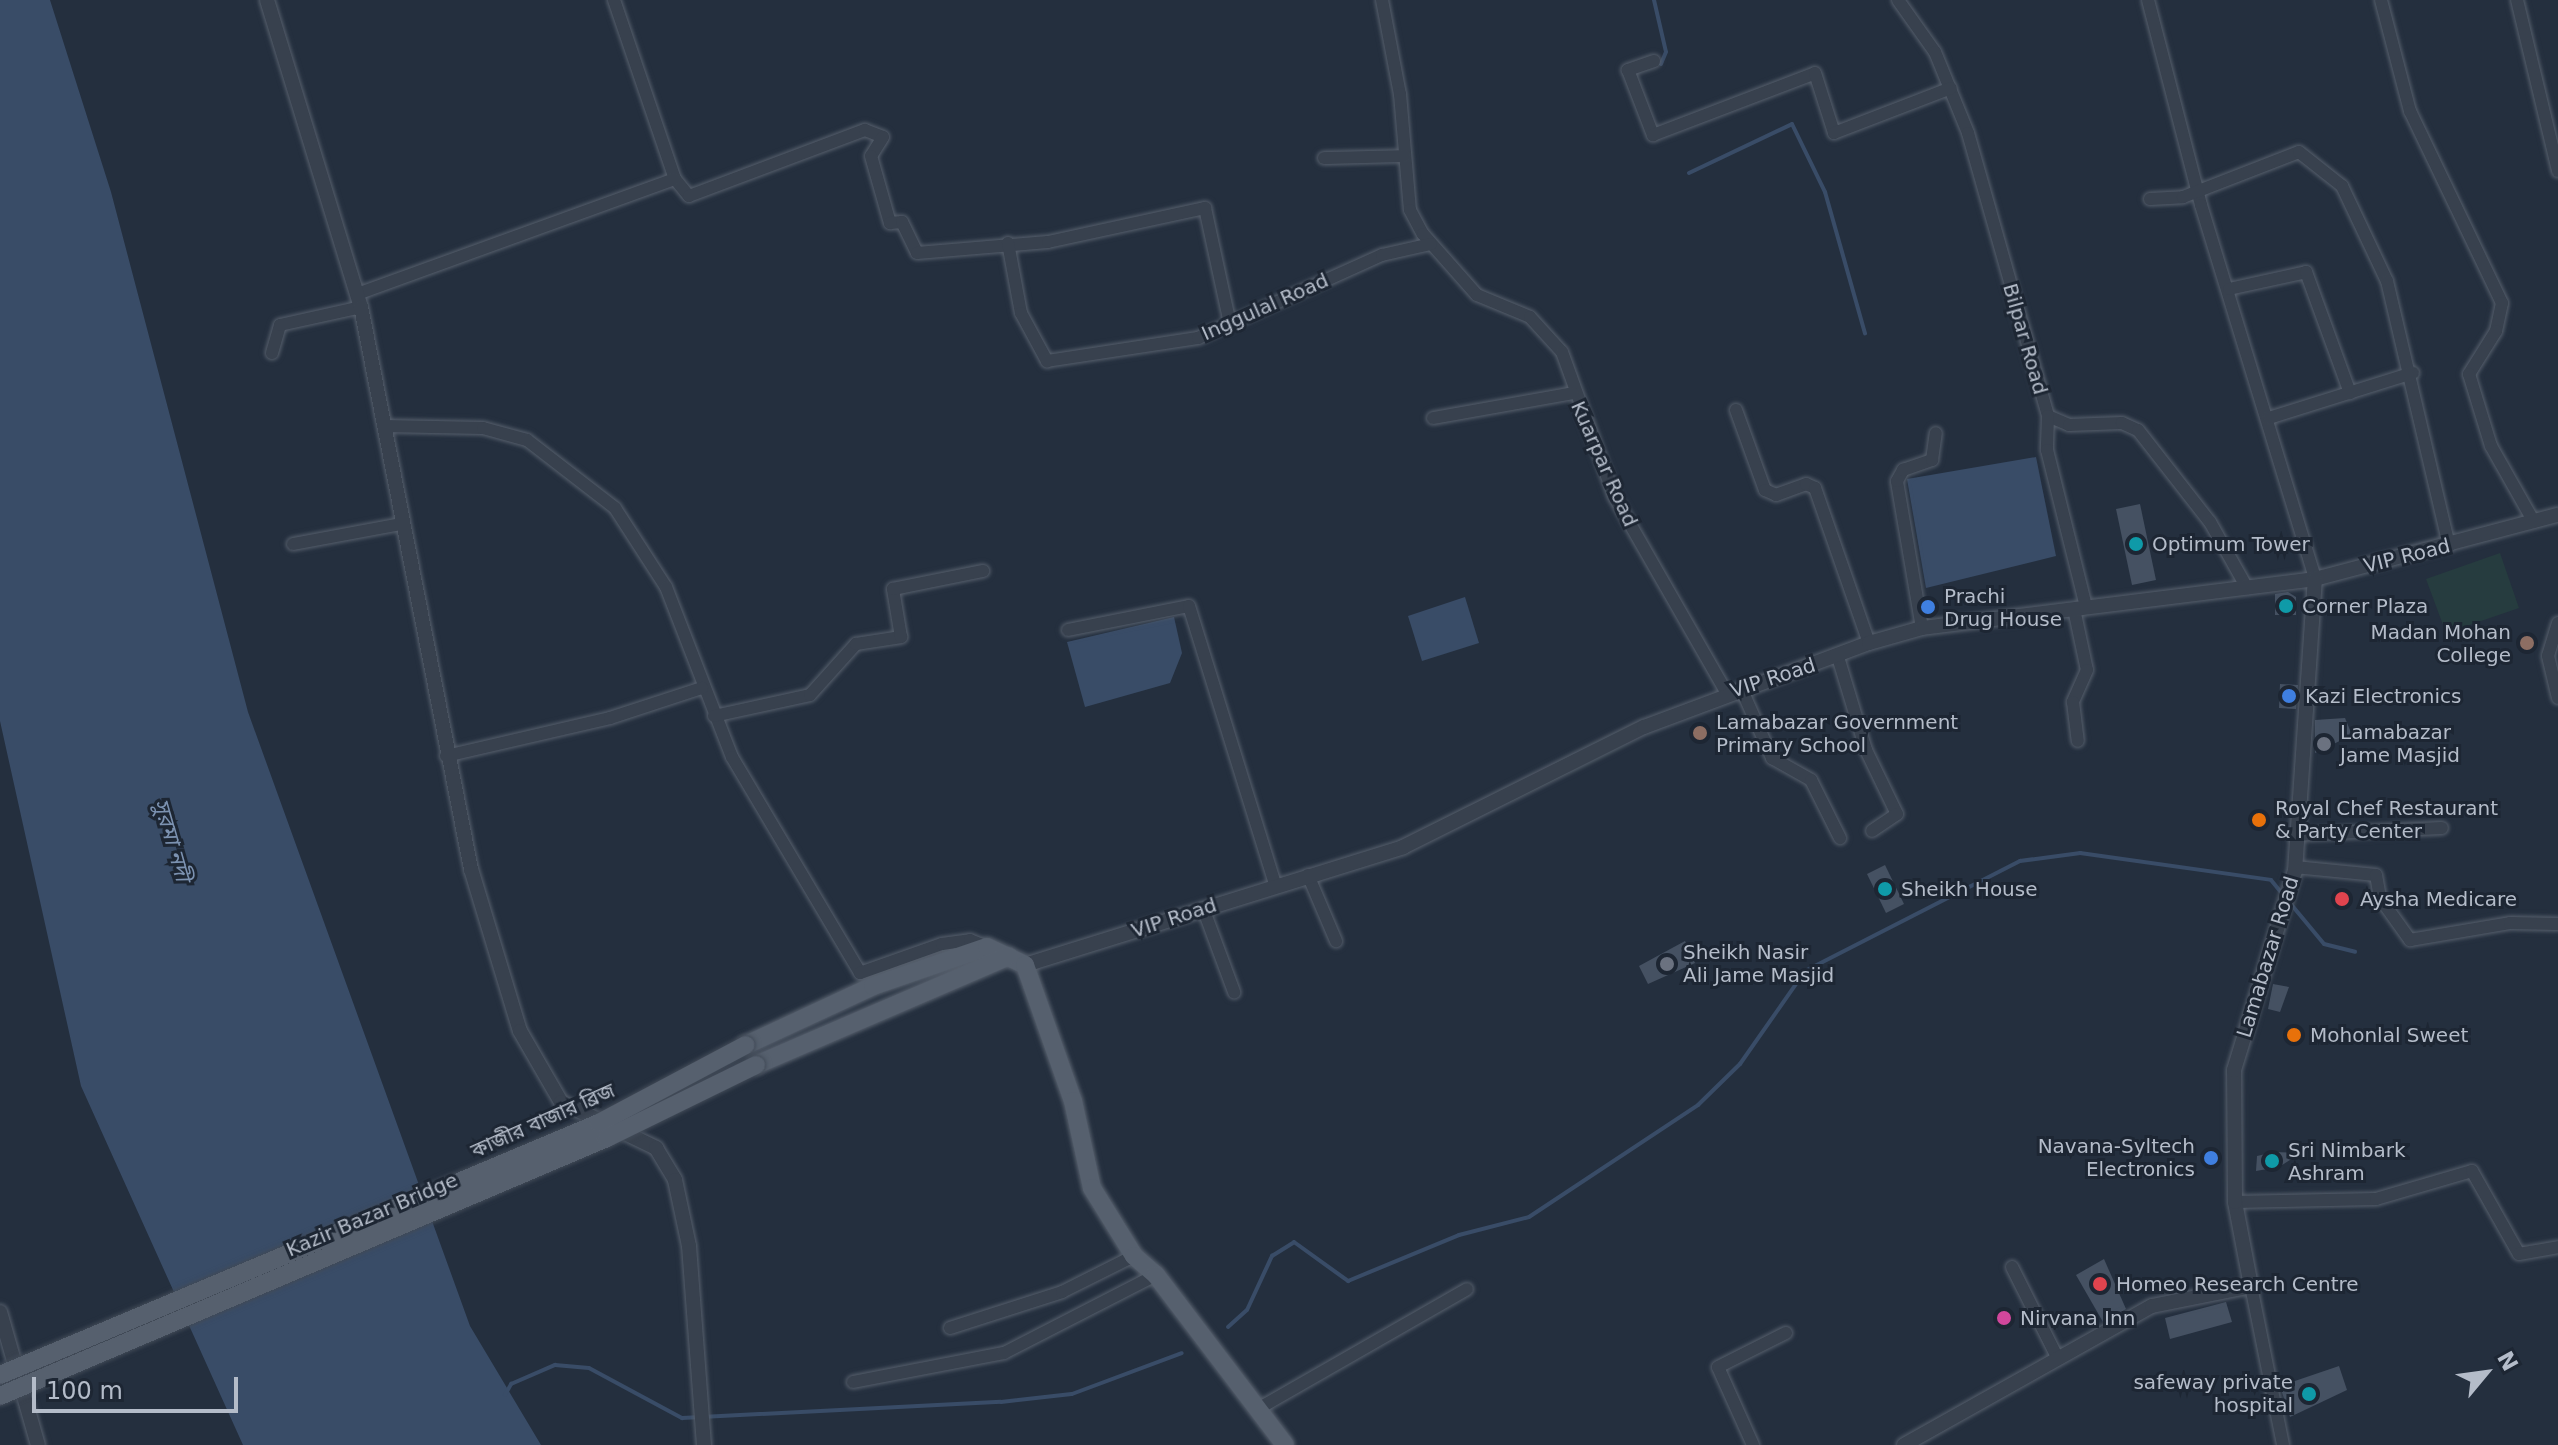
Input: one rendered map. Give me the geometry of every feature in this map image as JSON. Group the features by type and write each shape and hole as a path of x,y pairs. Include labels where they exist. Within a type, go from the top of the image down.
{"main road":[{"path":"987,947 1017,960 1068,1086 1092,1188 1134,1256 1156,1275 1285,1445"},
{"name":"কাজীর বাজার ব্রিজ","path":"0,1375 599,1123 746,1045 873,986 987,947"},
{"name":"Kazir Bazar Bridge","path":"0,1396 592,1144 756,1065 1017,960"}],"street":[{"path":"267,0 359,300 446,756 471,869 520,1031 541,1074 561,1102 656,1148 675,1180 689,1246 704,1445"},
{"path":"614,0 675,179 689,196 865,130 883,137 871,156 890,223 902,222 917,253 1048,242 1205,208 1230,324"},
{"name":"Kuarpar Road","path":"1382,0 1405,156 1406,196 1431,244 1486,302 1520,312 1542,327 1572,369 1573,393 1614,496 1734,690 1772,758 1811,780 1840,838"},
{"name":"Bilpar Road","path":"1898,0 1935,52 1951,88 2048,416 2069,425 2122,423 2138,430 2210,522 2247,588"},
{"path":"2148,0 2197,191 2269,418 2315,579"},
{"path":"2381,0 2410,111 2502,303 2496,331 2469,374 2491,446 2534,522"},
{"path":"2517,0 2558,171"},
{"path":"1654,61 1628,70 1653,135 1815,73 1834,133 1951,88"},
{"path":"2150,199 2197,191 2299,152 2342,186 2368,235 2413,373 2449,546"},
{"path":"1324,158 1405,156"},
{"path":"272,353 280,325 359,300 675,179"},
{"name":"Inggulal Road","path":"1008,243 1021,313 1047,361 1198,338 1382,255 1431,244"},
{"path":"2229,289 2306,272 2350,393"},
{"path":"2269,418 2413,373"},
{"path":"1433,418 1573,393"},
{"path":"1736,410 1767,492 1811,485 1869,643"},
{"path":"2048,416 2047,450 2080,607 2087,670 2073,702 2078,741"},
{"path":"384,426 483,428 527,440 615,508 666,587 702,688 732,757 860,973 942,944 970,940 987,947"},
{"path":"1922,628 1897,481 1903,470 1932,460 1936,433"},
{"name":"VIP Road","path":"1017,960 1203,908 1433,835 1590,752 1734,690 1838,657 1869,643 1922,628 2315,579 2558,515"},
{"path":"293,544 401,524"},
{"path":"714,716 810,695 856,644 901,637 893,589 983,571"},
{"name":"Lamabazar Road","path":"2251,1286 2235,1202 2234,1070 2295,869 2293,835 2315,579"},
{"path":"1068,630 1189,606 1275,884"},
{"path":"2558,623 2548,656 2558,698"},
{"path":"1838,657 1866,750 1897,814 1872,831"},
{"path":"446,756 610,718 702,688"},
{"path":"2293,835 2442,828"},
{"path":"2295,869 2376,875 2380,898 2410,940 2510,923 2558,924"},
{"path":"1308,875 1336,941"},
{"path":"1203,908 1234,992"},
{"path":"2235,1202 2376,1199 2472,1171 2519,1254 2558,1247"},
{"path":"950,1328 1048,1298 1134,1256"},
{"path":"2012,1267 2057,1357"},
{"path":"853,1382 1004,1353 1156,1275"},
{"path":"1904,1445 2152,1306 2251,1286 2283,1445"},
{"path":"1256,1410 1467,1289"},
{"path":"0,1312 38,1445"},
{"path":"1753,1445 1718,1367 1786,1333"}],"green space":[{"path":"2500,553 2519,608 2446,633 2426,579"}],"water":[{"name":"সুরমা নদী","path":"0,0 50,0 111,192 248,712 470,1326 541,1445 243,1445 81,1086 0,721"},
{"path":"2036,457 2056,556 1926,588 1907,479"},
{"path":"1465,597 1479,643 1422,661 1408,616"},
{"path":"1174,617 1182,653 1170,683 1085,707 1067,642"}],"building":[{"name":"Optimum Tower","path":"2140,504 2156,580 2132,585 2116,509"},
{"name":"Corner Plaza","path":"2288,592 2296,597 2296,615 2275,615 2275,594"},
{"name":"Kazi Electronics","path":"2280,684 2298,685 2296,709 2279,708"},
{"name":"Lamabazar Jame Masjid","path":"2345,718 2352,735 2315,753 2315,720"},
{"name":"Sheikh House","path":"1885,865 1904,904 1886,913 1867,874"},
{"name":"Sheikh Nasir Ali Jame Masjid","path":"1685,941 1695,963 1648,984 1639,966"},
{"path":"2273,984 2289,987 2280,1012 2268,1009"},
{"name":"Sri Nimbark Ashram","path":"2274,1152 2301,1153 2279,1167 2256,1171 2257,1156"},
{"name":"Homeo Research Centre","path":"2104,1259 2126,1309 2103,1322 2076,1275"},
{"name":"Homeo Research Centre","path":"2226,1302 2232,1322 2170,1339 2165,1318"},
{"name":"safeway private hospital","path":"2339,1366 2347,1390 2290,1417 2280,1386"}],"waterway":[{"path":"1654,0 1666,52 1661,64"},
{"path":"1689,173 1792,124 1825,192 1865,333"},
{"path":"1228,1327 1247,1310 1272,1256 1294,1242 1348,1281 1459,1235 1529,1217 1698,1105 1740,1064 1805,971 2020,861 2080,853 2271,880 2284,896"},
{"path":"2290,903 2324,944 2355,952"},
{"path":"505,1395 511,1384 555,1365 589,1368 682,1418 1001,1402 1072,1394 1182,1353"}],"place":[{"name":"Optimum Tower","path":"2136,544"},
{"name":"Corner Plaza","path":"2286,606"},
{"name":"Prachi Drug House","path":"1928,607"},
{"name":"Madan Mohan College","path":"2527,643"},
{"name":"Kazi Electronics","path":"2289,696"},
{"name":"Lamabazar Government Primary School","path":"1700,733"},
{"name":"Lamabazar Jame Masjid","path":"2324,744"},
{"name":"Royal Chef Restaurant & Party Center","path":"2259,820"},
{"name":"Sheikh House","path":"1885,889"},
{"name":"Aysha Medicare","path":"2342,899"},
{"name":"Sheikh Nasir Ali Jame Masjid","path":"1667,964"},
{"name":"Mohonlal Sweet","path":"2294,1035"},
{"name":"Navana-Syltech Electronics","path":"2211,1158"},
{"name":"Sri Nimbark Ashram","path":"2272,1161"},
{"name":"Homeo Research Centre","path":"2100,1284"},
{"name":"Nirvana Inn","path":"2004,1318"},
{"name":"safeway private hospital","path":"2309,1394"}]}
